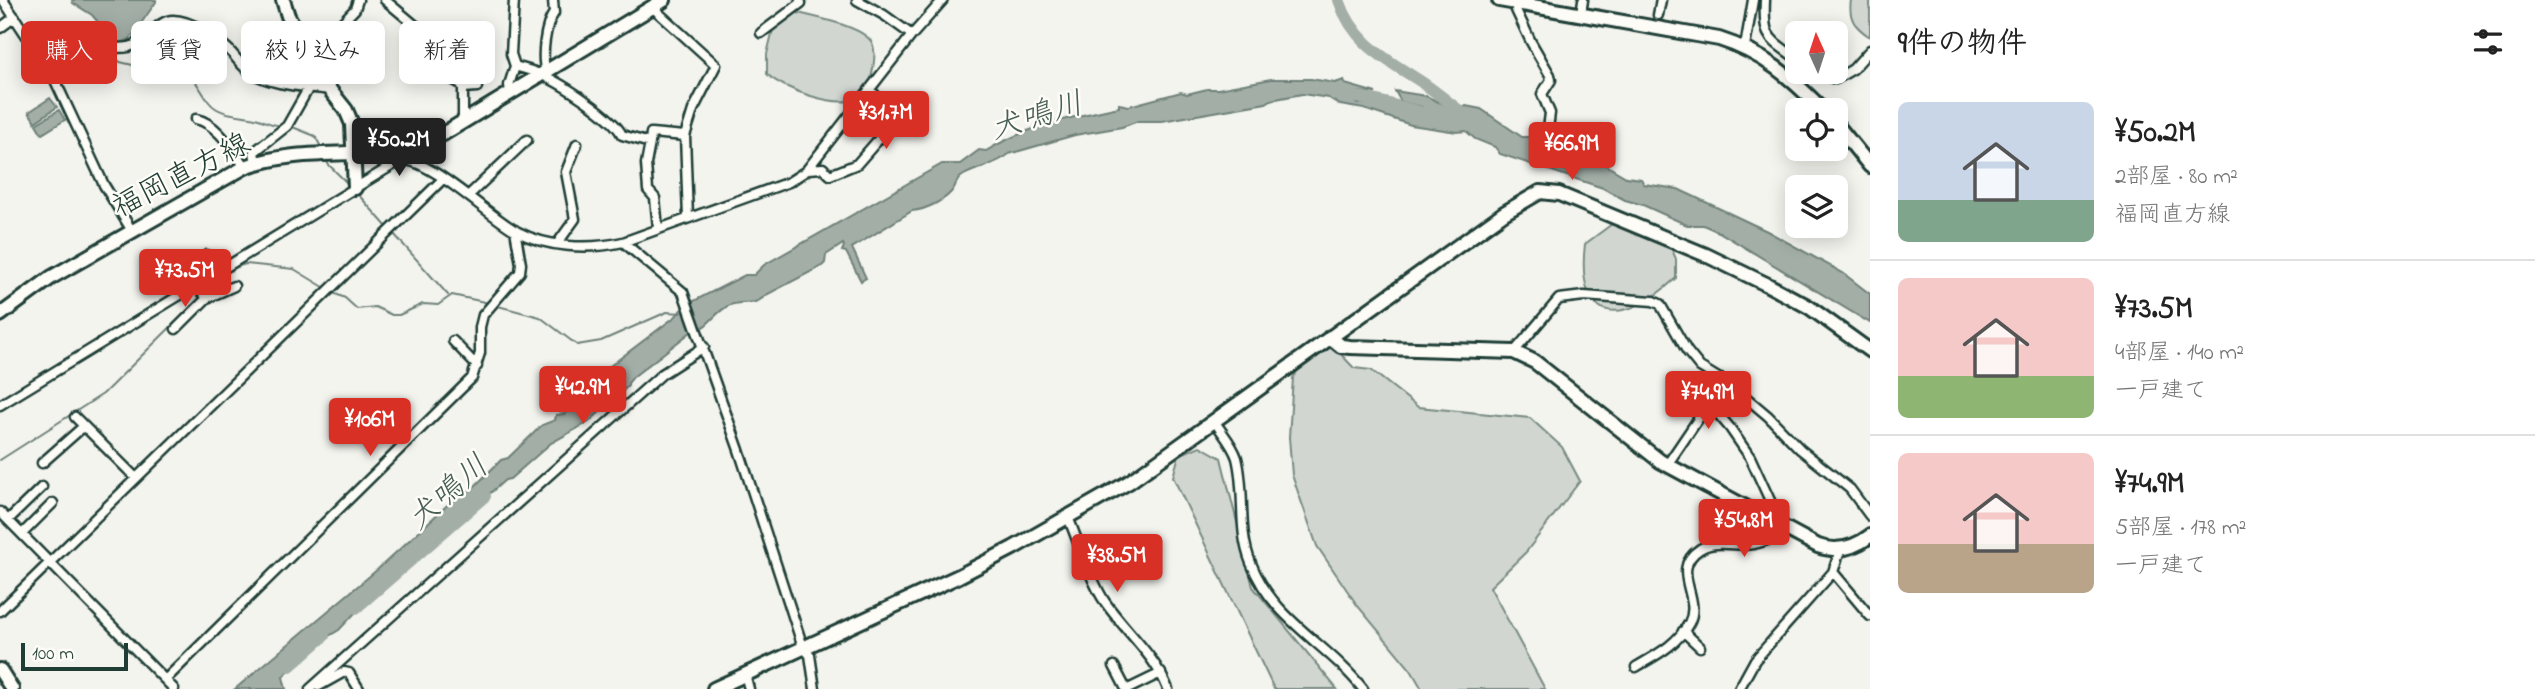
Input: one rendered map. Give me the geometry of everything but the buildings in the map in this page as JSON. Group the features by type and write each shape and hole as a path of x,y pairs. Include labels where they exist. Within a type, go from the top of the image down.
{"street":[{"path":"3,0 21,27"},
{"path":"283,0 291,21"},
{"path":"344,21 355,9 358,0"},
{"path":"385,0 410,21"},
{"path":"510,94 509,85 515,66 511,54 514,0"},
{"path":"544,73 544,52 550,18 554,13 553,0"},
{"name":"福岡直方線","path":"0,315 52,277 251,165 297,155 401,148 443,134 664,0"},
{"path":"761,33 801,3 800,0"},
{"path":"857,0 912,35"},
{"path":"0,405 401,160 409,159 443,179 515,230 545,243 600,247 623,242 789,182 808,169 912,35 943,0"},
{"path":"1499,0 1551,4 1581,14 1719,38 1745,47 1794,81 1811,98"},
{"path":"1581,14 1583,0"},
{"path":"1658,15 1661,0"},
{"path":"1745,47 1753,0"},
{"path":"1765,0 1764,22 1767,35 1785,49"},
{"path":"1522,2 1516,10 1550,75 1551,80 1543,88 1542,94 1550,113 1548,129"},
{"path":"652,7 716,65 693,110 685,136 688,218"},
{"path":"0,28 15,17"},
{"path":"117,49 140,44 157,27 173,20 185,22 212,36 249,72 263,79 330,90"},
{"path":"1848,72 1870,50"},
{"path":"515,66 544,73 619,127 622,135 650,142"},
{"path":"56,84 104,185 132,231"},
{"path":"251,165 254,152 288,126 312,84"},
{"path":"327,84 346,110 352,124 355,188"},
{"path":"461,84 463,122"},
{"path":"463,88 477,87"},
{"path":"808,169 823,168 830,175 857,164 898,117 870,90"},
{"path":"196,119 204,121 251,165"},
{"path":"658,228 655,198 648,190 646,164 651,133 685,136"},
{"path":"1848,139 1870,166"},
{"path":"468,196 527,140"},
{"path":"557,244 575,219 566,172 578,144"},
{"path":"0,611 443,179"},
{"path":"715,689 959,576 1129,482 1504,213 1540,192 1559,194 1718,261 1809,307 1870,351"},
{"path":"166,679 472,378 477,366 483,315 520,272 522,264 515,230"},
{"path":"623,242 683,292 704,347 803,647 810,655 815,689"},
{"path":"168,279 207,255 217,272"},
{"path":"197,285 207,298"},
{"path":"176,329 207,298 234,286"},
{"path":"1514,352 1559,299 1584,296 1653,301 1660,304 1687,351 1700,367 1721,379 1768,416 1800,449 1850,489 1870,516"},
{"path":"1330,337 1341,346 1350,347 1514,352 1535,362 1667,465 1769,521 1818,546 1840,550 1860,544 1870,536"},
{"path":"453,341 477,366"},
{"path":"312,689 662,374 704,347"},
{"path":"1667,465 1709,403 1721,379"},
{"path":"1709,403 1750,457 1772,505 1769,521"},
{"path":"75,417 136,478"},
{"path":"1214,422 1236,456 1245,544 1250,562 1266,594 1283,615 1335,659 1363,689"},
{"path":"42,463 84,426"},
{"path":"8,520 42,487"},
{"path":"22,534 53,503"},
{"path":"0,512 174,689"},
{"path":"1068,517 1104,600 1146,650 1168,689"},
{"path":"1636,667 1669,647 1689,622 1693,611 1685,575 1686,565 1697,551 1708,545 1752,544 1789,531"},
{"path":"1739,689 1755,660 1833,572 1840,550"},
{"path":"1833,572 1870,616"},
{"path":"1683,631 1700,647"},
{"path":"1114,666 1127,689 1161,673"},
{"path":"0,670 12,689"},
{"path":"312,689 344,671 349,673 359,689"},
{"path":"745,674 749,689"}],"shaded area":[{"path":"72,0 156,0 143,21 131,21 131,38 119,44 117,21 97,21"},
{"path":"1851,0 1870,0 1870,37 1854,22"},
{"path":"794,12 838,23 869,38 874,55 869,89 855,99 835,101 796,91 767,74 767,54 775,21"},
{"path":"1271,79 1311,79 1335,83 1344,80 1345,84 1376,93 1349,92 1351,100 1358,104 1381,104 1422,114 1422,107 1401,102 1395,91 1426,96 1449,107 1481,109 1522,137 1537,137 1592,157 1626,177 1641,179 1644,184 1678,189 1767,231 1843,273 1870,294 1870,323 1703,225 1687,225 1625,200 1603,188 1500,154 1495,147 1475,139 1466,131 1411,125 1364,109 1340,105 1329,98 1302,94 1162,121 1138,121 1122,127 1075,135 1009,154 969,172 960,178 942,200 924,209 912,211 852,248 866,278 861,281 846,252 842,251 843,244 826,255 822,266 757,301 733,304 723,309 706,325 691,332 633,377 628,386 589,422 551,443 510,479 452,520 389,577 339,630 307,649 283,677 286,689 235,689 378,569 456,497 473,488 501,460 508,458 542,425 555,420 556,415 565,414 593,379 676,316 684,306 745,275 754,275 764,265 942,164 960,164 979,150 986,151 1017,135 1067,119 1119,107 1119,104 1129,106 1181,92 1187,94"},
{"path":"50,98 57,107 35,122 29,112"},
{"path":"59,110 65,120 42,134 36,124"},
{"path":"1612,224 1628,224 1670,245 1676,259 1676,278 1639,304 1623,310 1608,310 1596,304 1588,291 1584,272 1585,244"},
{"path":"1333,346 1354,368 1371,370 1418,407 1530,418 1562,447 1580,481 1526,552 1490,587 1545,689 1422,689 1411,670 1357,605 1317,546 1292,475 1289,437 1293,378 1304,360"},
{"path":"1200,446 1221,458 1253,587 1337,689 1274,689 1173,477 1179,455"}],"waterway":[{"path":"1339,0 1345,16 1363,40 1468,117"},
{"path":"117,59 166,73 186,72 209,102 219,110 281,125"},
{"name":"犬鳴川","path":"1334,94 1370,99 1435,116"},
{"path":"290,126 315,136 321,147"},
{"path":"326,159 350,186"},
{"path":"356,192 387,227"},
{"path":"394,234 448,295"},
{"path":"207,291 230,271 246,264 294,269 327,289"},
{"path":"331,292 345,298 357,309 375,307 392,315 399,315 423,304 438,305 452,295 489,303"},
{"path":"0,460 103,394 201,297"},
{"path":"494,305 540,317 577,345 601,341 667,312 681,313"},
{"name":"犬鳴川","path":"356,608 485,496"},
{"name":"犬鳴川","path":"290,666 324,636"}]}
